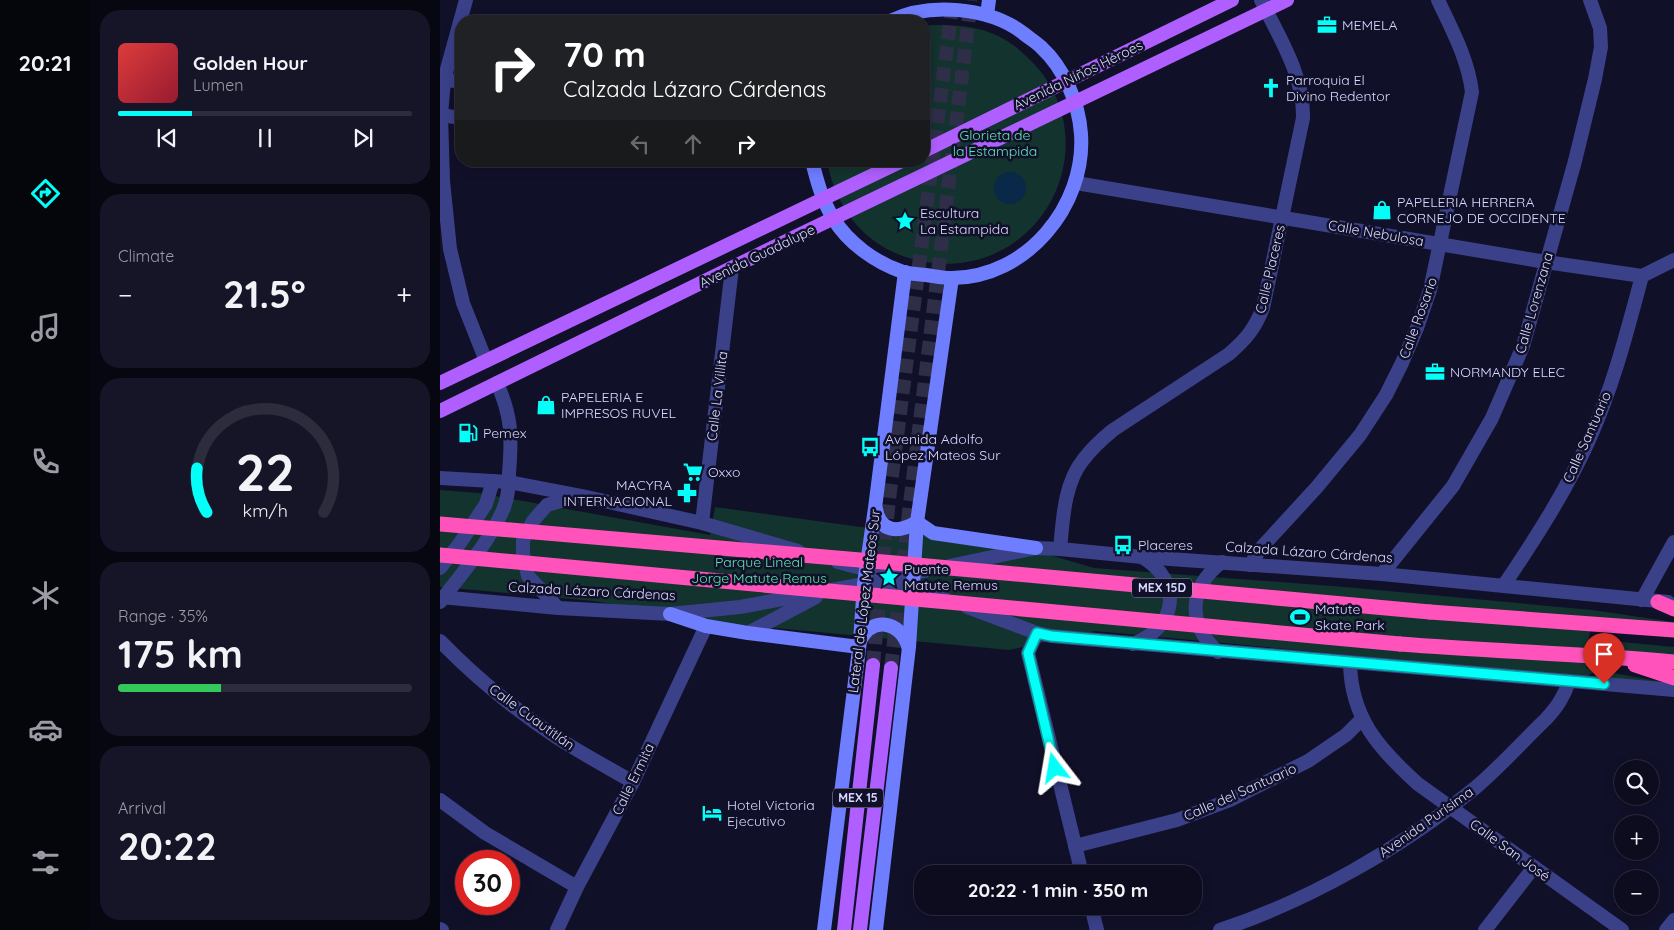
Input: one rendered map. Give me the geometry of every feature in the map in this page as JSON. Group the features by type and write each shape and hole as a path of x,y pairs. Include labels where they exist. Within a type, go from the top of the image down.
{"highway":[{"name":"MEX 15D","path":"440,524 1485,617 1674,630"},
{"name":"Calzada Lázaro Cárdenas","path":"440,555 1483,651 1607,656 1674,662"},
{"path":"1658,602 1674,609"},
{"path":"1607,656 1674,678"}],"main road":[{"path":"987,15 989,0"},
{"name":"Avenida Niños Héroes","path":"930,148 1232,0"},
{"name":"Avenida Niños Héroes","path":"1075,102 1263,5 1287,0"},
{"path":"813,167 818,188 833,219 853,242 881,263 905,272 952,278 976,275 998,268 1019,257 1038,242 1054,225 1067,205 1076,183 1080,163 1082,142 1080,122 1075,102 1066,81 1042,47 1016,28 987,15 939,4 907,15"},
{"name":"Avenida Guadalupe","path":"440,411 1075,102"},
{"path":"824,200 890,167"},
{"name":"Avenida Guadalupe","path":"440,383 824,200"},
{"name":"Lateral de López Mateos Sur","path":"824,930 859,644 865,577 905,272"},
{"path":"876,930 908,647 917,522 952,278"},
{"path":"875,508 879,520 890,528 902,530 917,522"},
{"path":"917,522 933,532 1036,548"},
{"path":"670,614 706,626 748,633 859,644 868,630 880,625 887,625 898,630 903,635 908,647"},
{"name":"MEX 15","path":"844,930 873,666"},
{"name":"MEX 15","path":"860,930 892,668"}],"street":[{"path":"462,15 466,0"},
{"name":"Calle Rosario","path":"1250,565 1261,548 1317,487 1360,435 1386,395 1417,328 1430,290 1472,92 1470,73 1463,54 1438,0"},
{"name":"Calle Lorenzana","path":"1382,574 1453,486 1492,418 1523,346 1575,161 1601,47 1600,28 1590,0"},
{"name":"Calle Placeres","path":"1060,549 1065,504 1071,483 1081,461 1113,430 1229,354 1245,341 1256,326 1263,308 1303,118 1303,103 1301,88 1295,70 1263,5"},
{"path":"455,37 442,80 440,115 443,181 450,248 463,303 486,361"},
{"path":"442,80 455,81"},
{"path":"440,115 455,117"},
{"name":"Calle Nebulosa","path":"1076,183 1282,216 1546,262 1642,276"},
{"path":"1642,276 1674,260"},
{"name":"Calle La Villita","path":"702,523 732,268"},
{"name":"Calle Santuario","path":"1504,585 1558,500 1589,440 1614,376 1642,276"},
{"path":"441,598 483,545 504,509 509,482 512,440 505,402 497,383"},
{"name":"Calzada Lázaro Cárdenas","path":"440,478 509,482 702,523 865,577 913,580 1036,548 1382,574 1658,602 1674,602"},
{"path":"440,568 486,504 493,481"},
{"path":"558,608 528,576 522,554 523,540 533,521 547,506 582,496"},
{"path":"1642,600 1674,542"},
{"path":"1132,644 1147,639 1158,629 1166,616 1169,605 1168,587 1163,574 1154,564 1142,557"},
{"path":"1218,652 1200,631 1195,607 1203,580 1211,570 1222,562"},
{"name":"Calzada Lázaro Cárdenas","path":"441,598 558,608 670,614 740,607 828,591 865,577"},
{"name":"Calzada Lázaro Cárdenas","path":"913,580 1037,633 1051,636 1218,652 1674,690"},
{"path":"748,633 828,591"},
{"name":"Calle Ermita","path":"557,930 577,887 633,782 706,626"},
{"path":"1037,633 1028,653 1079,865"},
{"name":"Calle Cuautitlán","path":"440,641 463,665 510,704 556,737 633,782"},
{"name":"Calle San José","path":"1350,663 1350,684 1362,719 1400,768 1418,784 1622,930"},
{"name":"Avenida Purísima","path":"1220,930 1300,897 1363,865 1404,840 1475,787 1546,719 1565,694 1569,681"},
{"name":"Calle del Santuario","path":"1074,846 1177,820 1230,800 1289,772 1316,756 1346,735 1362,719"},
{"path":"440,800 485,833 577,887"},
{"path":"1484,930 1534,867"},
{"path":"1094,915 1098,930"},
{"path":"1666,930 1674,920"}],"green space":[{"name":"Glorieta de la Estampida","path":"930,25 961,26 984,30 1001,37 1020,50 1048,82 1061,110 1066,139 1063,168 1054,195 1038,220 1017,241 989,256 967,262 944,264 911,259 872,240 851,218 843,205 836,192 828,167 930,167"},
{"name":"Parque Lineal Jorge Matute Remus","path":"440,490 479,493 710,535 715,507 1036,551 1094,568 1345,587 1592,610 1674,622 1674,626 1591,620 1589,639 1674,647 1674,656 1588,649 1586,668 1598,670 1585,677 1095,631 1009,650 721,623 594,601 440,587"},
{"path":"1613,673 1674,684 1606,678"}],"water":[{"path":"1010,172 1016,173 1021,177 1025,182 1025,194 1021,199 1016,203 1010,204 1004,203 999,199 995,194 994,188 995,182 999,177 1004,173"}],"tunnel":[{"path":"873,665 889,499 953,0"},
{"path":"891,668 971,0"}],"place":[{"name":"MEMELA","path":"1327,25"},
{"name":"Parroquia El Divino Redentor","path":"1271,88"},
{"name":"PAPELERIA HERRERA CORNEJO DE OCCIDENTE","path":"1382,210"},
{"name":"Escultura La Estampida","path":"905,221"},
{"name":"NORMANDY ELEC","path":"1435,372"},
{"name":"PAPELERIA E IMPRESOS RUVEL","path":"546,405"},
{"name":"Pemex","path":"468,433"},
{"name":"Avenida Adolfo López Mateos Sur","path":"870,447"},
{"name":"Oxxo","path":"693,472"},
{"name":"MACYRA INTERNACIONAL","path":"687,493"},
{"name":"Placeres","path":"1123,545"},
{"name":"Puente Matute Remus","path":"889,577"},
{"name":"Matute Skate Park","path":"1300,617"},
{"name":"Hotel Victoria Ejecutivo","path":"712,813"}],"route":[{"path":"1055,768 1028,653 1037,633 1144,645 1604,684"}]}
